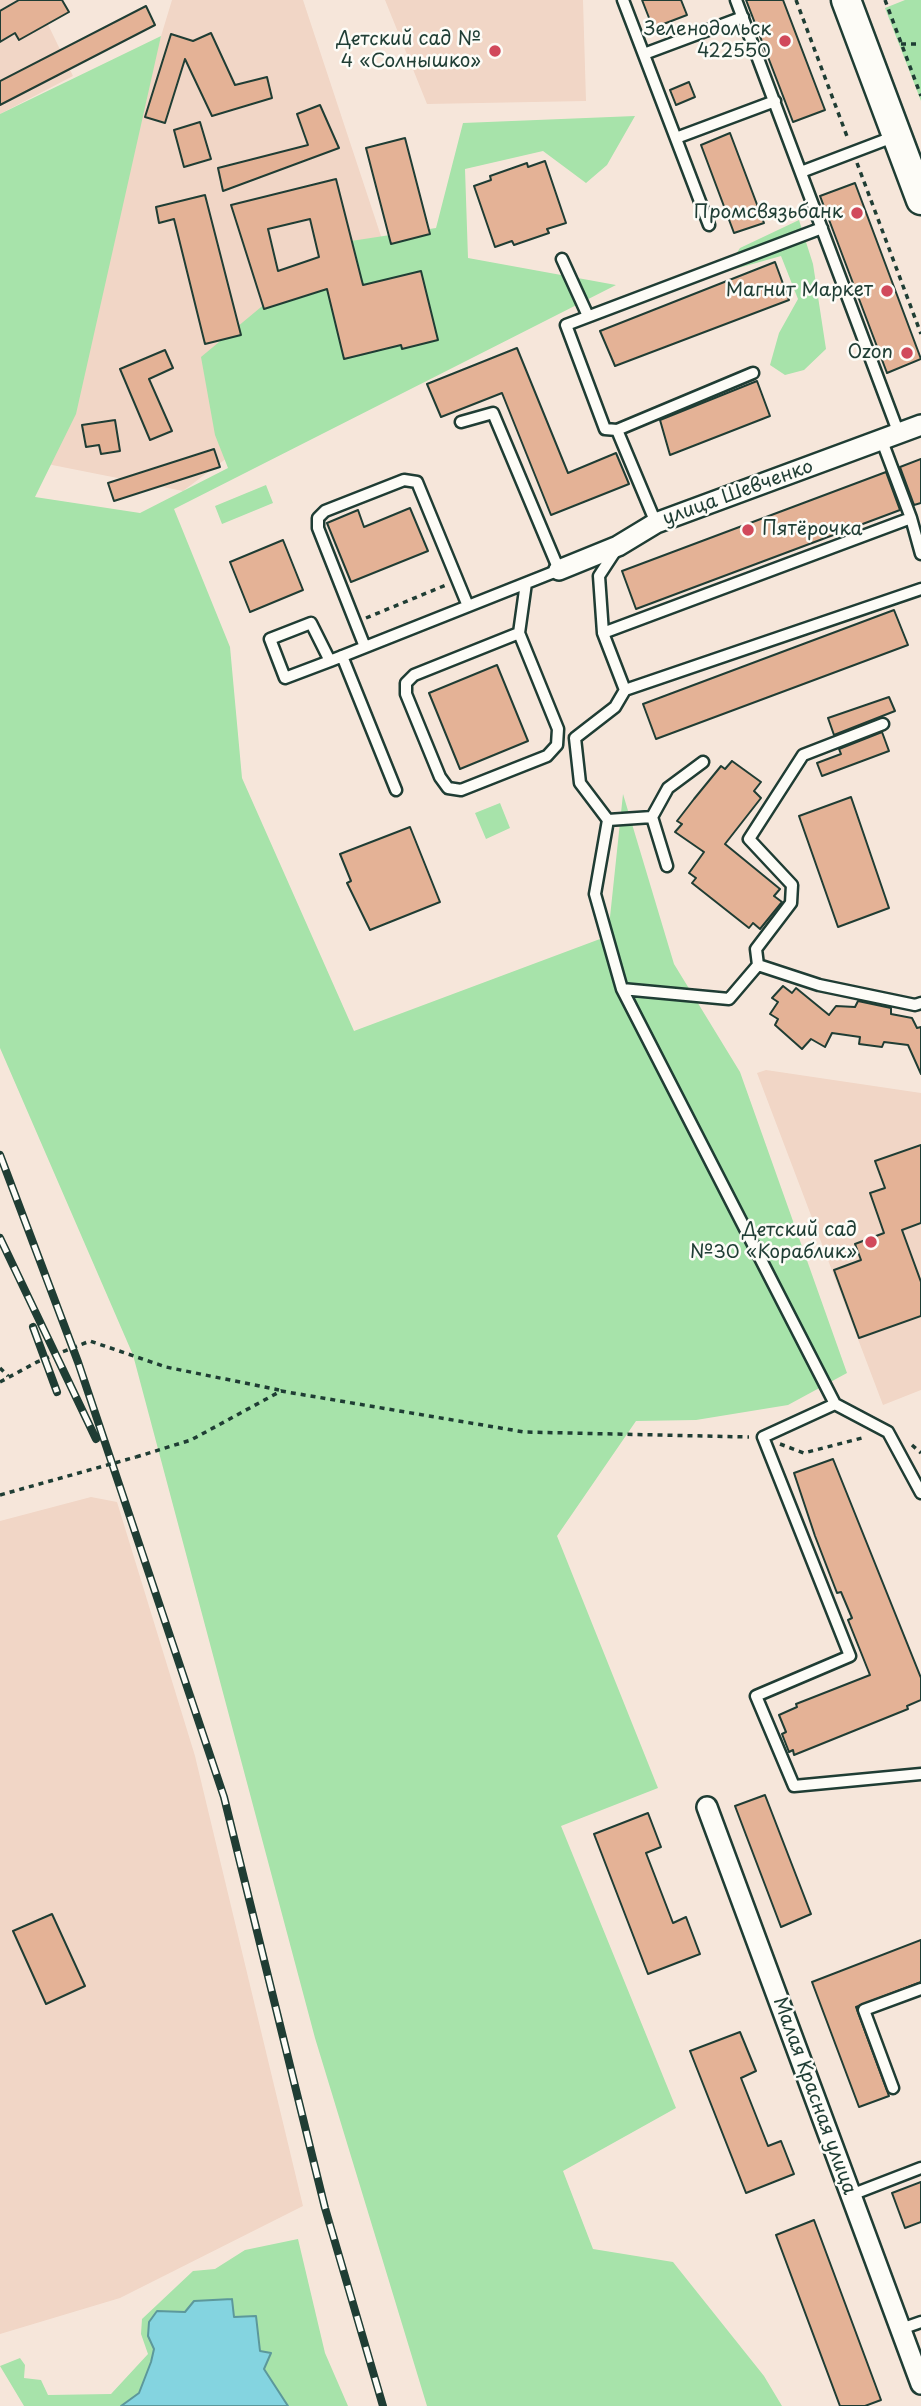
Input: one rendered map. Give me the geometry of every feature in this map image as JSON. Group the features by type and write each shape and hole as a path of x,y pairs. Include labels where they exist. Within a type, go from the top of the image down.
{"main road":[{"path":"846,0 921,200"}],"street":[{"name":"улица Шевченко","path":"559,570 618,546 656,523 921,425"},
{"name":"Малая Красная улица","path":"707,1807 921,2384"}],"lane":[{"path":"623,0 709,225"},
{"path":"736,0 822,228 891,437 921,554"},
{"path":"644,54 743,17"},
{"path":"676,138 775,101"},
{"path":"801,172 897,135"},
{"path":"752,373 617,430 605,429 566,325 822,228"},
{"path":"562,259 588,316"},
{"path":"330,661 311,623 270,639 285,678 330,661 559,570 493,413 461,422"},
{"path":"617,430 656,523"},
{"path":"365,647 318,528 318,518 325,511 404,480 413,480 421,487 468,606"},
{"path":"603,633 911,518"},
{"path":"618,546 599,576 603,633 625,691"},
{"path":"519,632 414,675 406,682 406,694 440,777 454,790 461,790 547,756 557,745 558,729 519,632 526,583"},
{"path":"921,589 625,691 615,707 575,738 580,783 608,820 595,894 621,989 835,1404 888,1432 921,1493"},
{"path":"342,656 396,790"},
{"path":"621,989 729,999 758,965 756,949 791,903 792,885 749,839 803,755 883,724"},
{"path":"667,866 652,817 668,788 703,762"},
{"path":"608,820 652,817"},
{"path":"758,965 819,985 921,1003"},
{"path":"835,1404 763,1437 850,1656 757,1696 794,1786 921,1774"},
{"path":"893,2088 864,2010 921,1989"},
{"path":"851,2194 921,2168"},
{"path":"901,2329 921,2322"}],"path":[{"path":"885,0 921,96"},
{"path":"901,44 921,44"},
{"path":"356,622 458,580"},
{"path":"0,1382 8,1376 90,1341 166,1367 281,1391 524,1432 650,1437 763,1437 804,1453 888,1432 908,1441 921,1452"},
{"path":"0,1368 8,1376"},
{"path":"0,1495 191,1440 281,1391"}],"shaded area":[{"path":"0,0 36,0 73,76 0,114"},
{"path":"172,0 303,0 409,321 183,491 32,461"},
{"name":"Детский сад № 4 «Солнышко»","path":"385,0 583,0 586,101 427,104"},
{"name":"Детский сад №30 «Кораблик»","path":"766,1070 921,1093 921,1390 883,1405 757,1073"},
{"path":"91,1497 117,1502 195,1756 303,2206 120,2298 0,2334 0,1521"}],"green space":[{"path":"905,0 921,0 921,101 885,8"},
{"path":"161,36 76,414 35,497 140,513 228,468 215,435 201,357 338,243 436,228 463,123 635,116 607,165 586,183 543,151 465,169 468,258 616,285 174,509 230,647 242,778 354,1031 608,936 623,794 674,964 740,1072 847,1373 788,1405 696,1420 636,1421 557,1536 658,1788 561,1826 676,2108 563,2171 593,2249 673,2262 764,2376 782,2406 427,2406 315,2038 133,1355 0,1048 0,114"},
{"path":"799,220 813,264 826,349 804,370 785,375 770,365 779,333 798,299 781,256 724,272 740,248"},
{"path":"266,485 273,503 222,524 215,506"},
{"path":"500,803 510,828 486,839 475,813"},
{"path":"298,2239 325,2353 348,2406 24,2406 0,2366 20,2358 25,2365 24,2378 41,2380 48,2395 111,2394 148,2354 141,2334 142,2319 193,2271 215,2269 245,2250"}],"water":[{"path":"232,2299 234,2317 256,2316 260,2351 271,2353 264,2369 288,2406 121,2406 139,2393 151,2362 154,2349 148,2336 149,2322 157,2311 185,2312 194,2301"}],"building":[{"path":"19,0 62,0 69,12 19,40 15,33 0,42 0,11"},
{"path":"642,0 681,0 687,15 653,28"},
{"path":"746,0 783,0 825,110 793,122"},
{"path":"146,6 155,25 0,105 0,81"},
{"path":"211,33 235,85 267,77 272,98 212,116 185,59 165,123 145,117 171,34 193,41"},
{"path":"689,82 695,97 676,105 670,90"},
{"path":"320,105 339,148 223,191 218,168 308,145 297,114"},
{"path":"200,122 211,159 184,167 174,130"},
{"path":"730,133 764,223 734,233 701,145"},
{"path":"405,138 430,234 391,244 366,148"},
{"path":"545,161 566,223 547,229 549,233 514,245 512,241 495,247 474,186 491,180 490,176 527,163 528,167"},
{"path":"336,179 363,285 421,271 438,340 402,349 401,345 344,359 327,289 264,309 231,205","holes":["310,219 319,257 278,271 268,229"]},
{"path":"855,183 921,359 887,373 820,196"},
{"path":"205,195 241,335 205,344 174,219 159,223 156,207"},
{"path":"775,262 789,300 615,366 600,331"},
{"path":"517,348 568,473 616,453 629,484 551,515 502,393 441,417 427,384"},
{"path":"165,350 173,368 149,379 172,431 150,440 120,369"},
{"path":"757,381 770,416 670,455 660,420"},
{"path":"115,420 120,451 101,454 99,445 86,447 82,425"},
{"path":"214,449 220,467 114,501 108,483"},
{"path":"921,459 921,503 914,505 900,467"},
{"path":"886,472 900,510 636,609 622,571"},
{"path":"410,508 428,551 351,582 327,523 358,510 364,527"},
{"path":"283,540 303,590 250,612 230,562"},
{"path":"894,610 908,645 656,739 643,704"},
{"path":"497,665 528,741 460,769 429,693"},
{"path":"889,697 895,711 834,735 828,718"},
{"path":"882,732 889,751 822,776 817,763 841,754 839,749"},
{"path":"732,761 761,782 754,791 761,798 725,844 780,889 774,896 782,902 760,929 753,923 749,928 692,883 696,878 689,873 704,852 675,832 682,824 677,821 694,799 721,766 725,769"},
{"path":"851,797 889,908 838,927 799,816"},
{"path":"410,827 440,902 370,930 347,883 351,881 340,854"},
{"path":"783,986 792,993 796,988 829,1015 836,1006 855,1007 858,1001 891,1008 891,1014 912,1018 917,1028 921,1027 921,1074 908,1045 884,1042 882,1047 859,1044 860,1037 832,1033 825,1047 811,1039 802,1049 775,1025 778,1019 770,1014 778,1002 772,998"},
{"path":"921,1145 921,1223 902,1230 921,1282 921,1316 859,1338 834,1270 861,1260 855,1244 884,1233 870,1193 885,1188 875,1161"},
{"path":"833,1459 921,1678 921,1700 907,1706 908,1709 794,1755 793,1750 789,1752 782,1734 786,1732 779,1715 797,1707 796,1704 870,1675 848,1620 852,1618 841,1592 837,1593 794,1473"},
{"path":"765,1795 811,1914 781,1927 735,1806"},
{"path":"648,1813 661,1847 646,1853 673,1923 686,1917 700,1954 648,1974 594,1834"},
{"path":"52,1914 85,1986 46,2004 13,1931"},
{"path":"921,1940 921,1982 856,2007 889,2096 859,2107 812,1982"},
{"path":"740,2032 756,2071 741,2078 768,2146 781,2141 794,2174 746,2193 690,2051"},
{"path":"921,2182 921,2222 905,2228 892,2193"},
{"path":"814,2220 881,2400 865,2406 840,2406 776,2235"}],"railway":[{"path":"0,1155 78,1362 224,1797 325,2208 383,2406"},
{"path":"0,1238 96,1439"},
{"path":"33,1327 57,1392"}],"place":[{"name":"Зеленодольск 422550","path":"785,41"},
{"name":"Детский сад № 4 «Солнышко»","path":"495,51"},
{"name":"Промсвязьбанк","path":"857,213"},
{"name":"Магнит Маркет","path":"887,291"},
{"name":"Ozon","path":"907,353"},
{"name":"Пятёрочка","path":"748,530"},
{"name":"Детский сад №30 «Кораблик»","path":"871,1242"}]}
